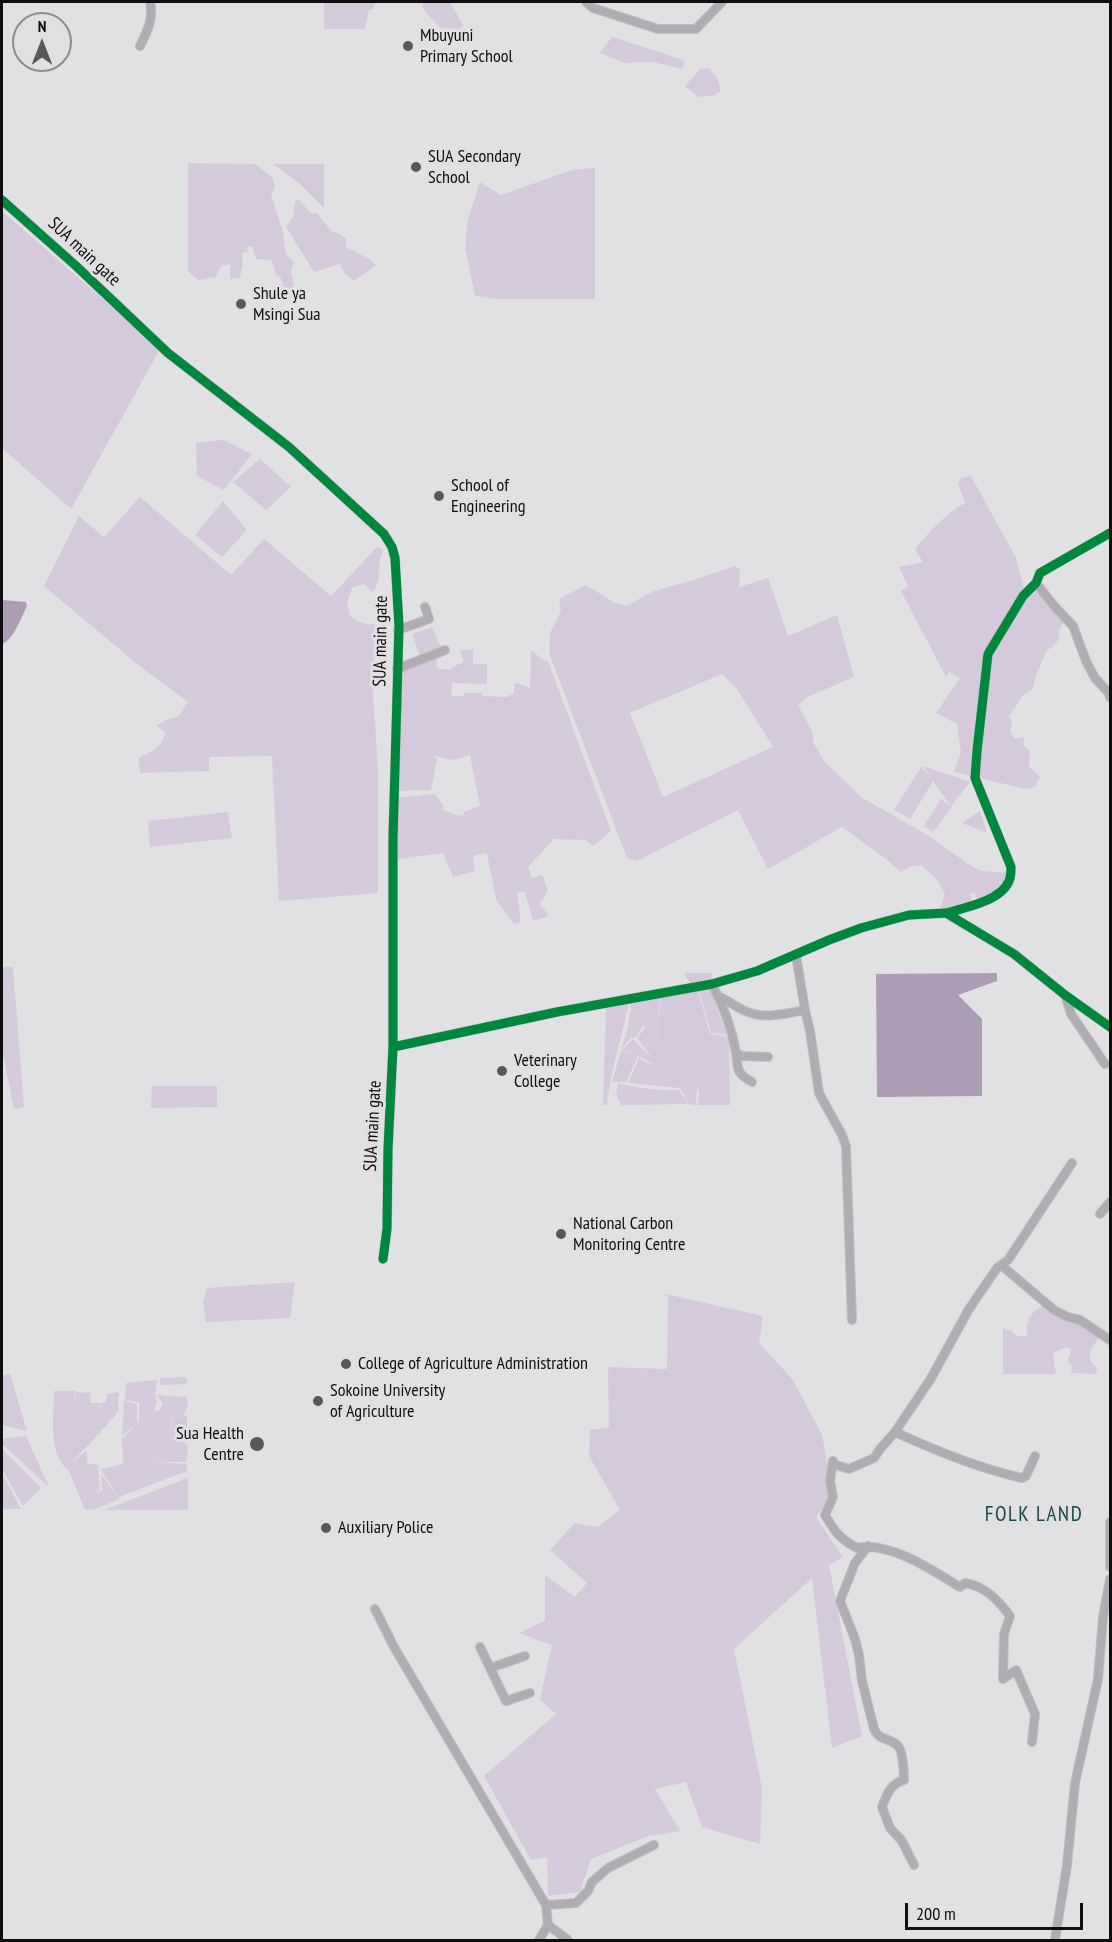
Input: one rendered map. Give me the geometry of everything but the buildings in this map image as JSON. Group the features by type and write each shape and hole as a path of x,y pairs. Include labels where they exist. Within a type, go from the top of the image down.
{"street":[{"path":"140,46 149,28 152,11 150,2"},
{"path":"586,2 593,9 658,28 696,29 722,2"},
{"name":"SUA main gate","path":"2,200 168,353 289,447 384,534 392,547 397,570 399,630 393,838 393,1047 387,1149 387,1229 383,1258"},
{"path":"393,1047 557,1012 712,984 757,971 829,940 909,915 946,913 981,903 999,892 1010,879 1011,867 975,778 988,654 1023,596 1036,583 1040,573 1110,533"},
{"path":"1036,583 1073,626 1095,678 1110,692"},
{"path":"399,630 429,619 425,607"},
{"path":"398,669 445,650"},
{"path":"946,913 1014,954 1110,1027"},
{"path":"796,955 819,1093 846,1146 852,1320"},
{"path":"712,984 727,1016 736,1053 737,1069 740,1074 752,1082"},
{"path":"718,995 742,1009 763,1015 774,1016 805,1010"},
{"path":"1065,995 1071,1014 1105,1064"},
{"path":"736,1053 742,1056 768,1057"},
{"path":"1032,1742 1035,1714 1016,1670 1003,1679 1004,1634 1010,1616 998,1599 978,1585 965,1583 960,1587 917,1561 868,1546 857,1548 842,1540 825,1515 832,1497 830,1481 833,1462 849,1469 864,1464 874,1458 895,1432 930,1380 969,1309 1001,1264 1008,1260 1072,1163"},
{"path":"1100,1214 1110,1202"},
{"path":"1001,1264 1054,1310 1080,1320 1110,1340"},
{"path":"895,1432 943,1454 1022,1478 1026,1476 1035,1456"},
{"path":"1110,1522 1110,1567"},
{"path":"868,1546 855,1563 840,1601 855,1639 862,1681 876,1735 898,1746 902,1752 904,1780 895,1783 888,1792 882,1807 890,1828 902,1841 914,1865"},
{"path":"1055,1941 1067,1865 1075,1783 1098,1679 1103,1617 1110,1579"},
{"path":"375,1610 404,1665 546,1905 548,1925 539,1941"},
{"path":"480,1647 506,1701 531,1693"},
{"path":"490,1668 525,1656"},
{"path":"546,1905 576,1903 588,1892 592,1882 608,1868 654,1845"},
{"path":"548,1925 568,1941"}],"shaded area":[{"path":"324,2 375,2 373,9 369,10 365,29 324,29"},
{"path":"422,2 450,2 463,25 460,29 440,28 423,9"},
{"path":"612,37 684,60 683,69 653,62 625,63 600,53"},
{"path":"709,68 717,78 721,91 715,95 699,97 685,86 700,69"},
{"path":"188,163 255,164 272,177 275,187 271,195 282,228 286,254 294,262 291,271 295,292 284,289 280,276 276,275 272,260 256,259 252,246 247,247 248,252 242,253 240,278 230,279 230,264 221,266 216,277 198,280 188,271"},
{"path":"273,164 324,164 324,208 300,184"},
{"path":"595,168 595,299 496,299 475,296 465,247 468,219 480,182 501,195 572,170"},
{"path":"298,199 311,213 317,213 332,232 346,239 346,247 376,265 354,281 345,274 340,264 314,272 286,227 293,217 295,202"},
{"path":"2,211 160,349 71,509 2,448"},
{"path":"223,440 252,454 224,490 197,476 196,443"},
{"path":"260,459 291,487 266,510 233,482"},
{"path":"971,476 1016,558 1025,593 1036,583 1065,618 1058,634 1060,637 1053,647 1047,650 1035,678 1033,689 1022,696 1009,717 1012,721 1010,732 1015,739 1025,737 1023,745 1030,751 1029,766 1040,777 1035,787 1026,789 954,772 961,752 957,724 936,713 960,678 949,672 946,677 901,591 908,586 899,567 923,562 915,549 932,529 965,503 958,484 961,478"},
{"path":"140,497 231,575 264,539 331,596 376,548 380,547 383,551 378,581 373,592 364,584 352,588 347,603 350,616 362,623 375,624 373,692 378,770 378,893 279,901 272,756 209,757 209,771 140,773 138,758 155,749 164,738 165,733 157,725 178,717 188,702 137,664 44,586 79,516 104,537"},
{"path":"223,501 247,530 222,557 195,535"},
{"path":"735,566 740,569 739,587 768,578 788,636 837,615 854,677 807,697 798,705 812,732 814,744 824,761 861,797 929,836 968,864 981,871 1011,873 1010,879 981,903 975,893 970,893 975,905 946,913 940,908 945,894 937,880 922,865 909,867 901,872 842,827 768,869 738,810 637,861 627,858 549,653 550,633 561,611 559,599 586,585 613,602 626,606 654,591","holes":["722,674 737,689 773,747 663,797 630,713"]},
{"path":"2,600 26,602 27,606 14,633 2,644"},
{"path":"432,627 442,651 436,654 437,668 450,670 464,662 460,650 473,649 473,664 487,664 487,684 452,683 451,696 482,693 482,696 507,697 514,693 514,684 518,683 530,688 531,650 548,661 611,831 593,846 586,840 554,839 528,867 532,878 542,875 548,891 540,904 549,916 533,921 525,892 517,893 521,922 514,924 496,900 487,853 473,856 475,871 453,877 443,853 393,860 394,798 435,794 444,806 441,809 459,816 480,806 470,755 454,760 434,756 437,759 431,790 398,791 400,671 421,659 412,634"},
{"path":"923,766 970,782 951,806 933,781 910,819 894,810 921,767 930,775"},
{"path":"941,799 952,807 933,832 924,826"},
{"path":"980,811 987,833 962,823"},
{"path":"228,812 232,838 150,847 148,821"},
{"path":"2,967 13,967 24,1107 14,1109 2,1049"},
{"path":"684,973 712,973 712,983 692,987"},
{"path":"997,973 997,981 958,995 982,1019 982,1096 877,1097 876,974"},
{"path":"710,988 727,1035 711,1033 699,991"},
{"path":"698,991 710,1034 729,1037 730,1105 698,1105 699,1092 697,1087 690,1083 697,1088 696,1105 689,1104 680,1088 628,1083 639,1058 647,1063 655,1064 622,1050 633,1039 653,1059 637,1038 645,1028 643,1025 636,1037 631,1038 621,1049 628,1027 630,1010 633,1009 630,1007 631,1000 660,995 656,1042 661,995"},
{"path":"629,1001 607,1105 603,1105 606,1006"},
{"path":"621,1051 638,1056 626,1082 612,1082"},
{"path":"618,1083 648,1089 679,1090 688,1104 621,1105 616,1094"},
{"path":"152,1086 217,1086 217,1107 151,1108"},
{"path":"295,1282 290,1318 206,1322 203,1302 207,1288"},
{"path":"661,1293 763,1316 759,1343 793,1380 822,1435 830,1481 828,1499 816,1517 843,1557 829,1565 862,1736 832,1748 812,1578 734,1649 762,1788 760,1844 702,1827 686,1782 655,1789 680,1831 649,1836 591,1859 580,1892 548,1896 547,1857 531,1860 484,1776 556,1714 540,1700 552,1645 519,1633 545,1621 545,1575 575,1597 587,1583 550,1550 575,1523 598,1527 620,1510 589,1456 590,1430 609,1427 608,1367 667,1369 668,1296"},
{"path":"1043,1299 1100,1335 1090,1356 1097,1368 1096,1374 1071,1373 1072,1364 1069,1364 1068,1359 1071,1352 1070,1348 1066,1347 1053,1353 1056,1374 1003,1374 1003,1328 1012,1331 1017,1336 1025,1336 1030,1317 1042,1306"},
{"path":"10,1374 27,1431 2,1425 2,1376"},
{"path":"187,1377 187,1384 160,1385 160,1378"},
{"path":"157,1380 155,1394 157,1401 154,1412 160,1410 163,1403 156,1395 186,1397 188,1404 184,1415 176,1419 187,1415 187,1444 177,1437 188,1446 186,1462 155,1462 187,1464 187,1471 119,1497 100,1469 123,1464 122,1439 135,1425 122,1436 124,1400 137,1404 137,1422 139,1422 139,1403 125,1399 126,1383"},
{"path":"54,1391 76,1391 72,1407 77,1392 91,1393 90,1403 100,1403 102,1416 101,1403 106,1402 107,1394 118,1391 119,1397 110,1398 118,1398 119,1410 115,1412 118,1412 97,1436 96,1430 96,1437 69,1465 87,1450 87,1463 98,1465 100,1490 95,1493 102,1491 101,1474 120,1499 95,1509 85,1510 69,1471 57,1455 53,1434"},
{"path":"26,1436 49,1487 2,1444 2,1439"},
{"path":"3,1450 41,1488 23,1506 2,1469"},
{"path":"2,1477 4,1477 21,1509 2,1509"},
{"path":"188,1478 188,1510 104,1510"}],"cycle path":[{"path":"2,200 168,353 289,447 384,534 392,547 395,558 399,626 393,838 393,1047 387,1229 383,1259"},
{"path":"946,913 990,899 1005,888 1011,876 1011,867 975,778 988,654 1023,596 1036,583 1040,573 1110,533"},
{"path":"393,1047 557,1012 712,984 757,971 861,928 909,915 946,913 1014,954 1110,1027"}],"place":[{"name":"Mbuyuni Primary School","path":"408,46"},
{"name":"SUA Secondary School","path":"416,167"},
{"name":"Shule ya Msingi Sua","path":"241,304"},
{"name":"School of Engineering","path":"439,496"},
{"name":"Veterinary College","path":"502,1071"},
{"name":"National Carbon Monitoring Centre","path":"561,1234"},
{"name":"College of Agriculture Administration","path":"346,1364"},
{"name":"Sokoine University of Agriculture","path":"318,1401"},
{"name":"Sua Health Centre","path":"257,1444"},
{"name":"Auxiliary Police","path":"326,1528"}],"district":[{"name":"FOLK LAND","path":"1034,1515"}]}
